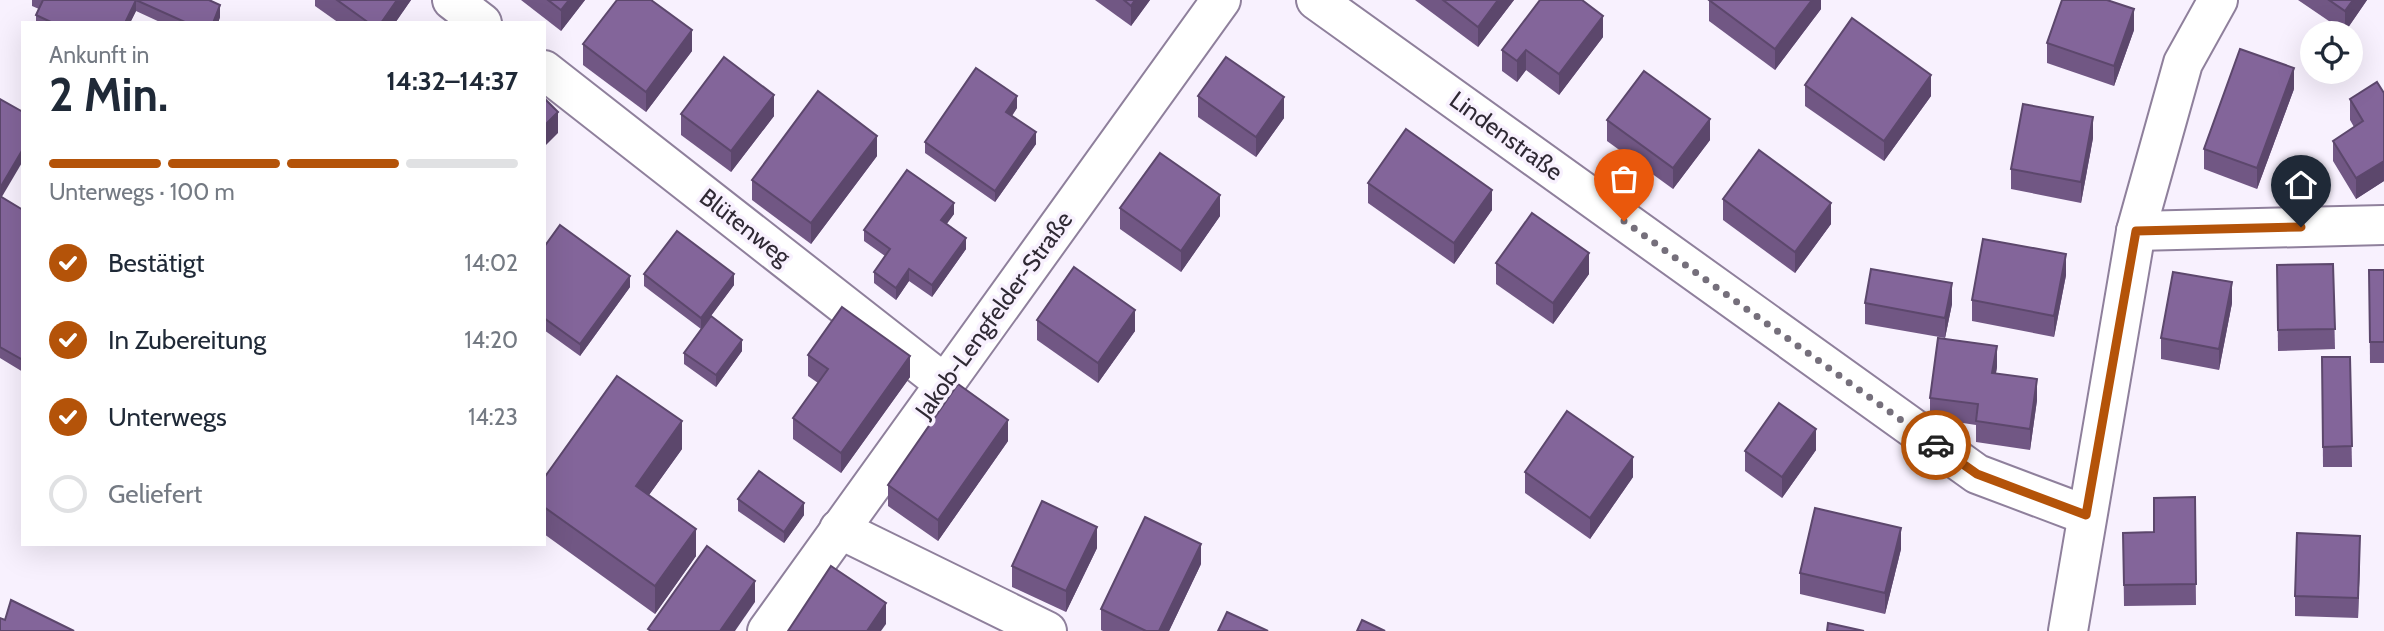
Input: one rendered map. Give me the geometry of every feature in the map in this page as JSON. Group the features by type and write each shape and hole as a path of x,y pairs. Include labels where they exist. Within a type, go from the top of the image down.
{"street":[{"path":"452,0 479,21"},
{"name":"Jakob-Lengfelder-Straße","path":"767,631 1221,0"},
{"name":"Lindenstraße","path":"1316,0 1977,474 2086,515"},
{"path":"2068,631 2136,231 2183,63 2218,0"},
{"name":"Blütenweg","path":"546,72 944,384"},
{"path":"2136,231 2384,225"},
{"path":"839,529 1047,631"}],"building":[{"path":"43,0 136,0 126,21 49,21 36,15"},
{"path":"136,0 209,0 220,5 214,21 183,21"},
{"path":"337,0 397,0 382,21 366,21"},
{"path":"548,0 569,0 561,10"},
{"path":"617,0 651,0 692,30 646,92 583,44"},
{"path":"1124,0 1135,0 1131,6"},
{"path":"1443,0 1498,0 1478,27"},
{"path":"1540,0 1582,0 1603,16 1559,74 1526,50 1517,61 1502,50"},
{"path":"1709,0 1812,0 1775,49"},
{"path":"2062,0 2107,0 2134,9 2114,66 2047,43"},
{"path":"2329,0 2353,0 2345,11"},
{"path":"1852,18 1931,75 1884,141 1805,85"},
{"path":"2240,49 2294,68 2257,168 2204,149"},
{"path":"724,57 774,95 731,151 681,114"},
{"path":"1226,57 1284,97 1256,137 1198,96"},
{"path":"976,68 1017,96 1006,112 1036,132 995,191 925,142"},
{"path":"1644,71 1710,119 1673,168 1607,120"},
{"path":"2377,82 2384,93 2384,161 2356,178 2333,141 2363,121 2350,99"},
{"path":"818,91 877,136 811,223 752,180"},
{"path":"0,99 21,111 21,152 0,188"},
{"path":"546,100 558,112 546,124"},
{"path":"2023,104 2093,117 2081,182 2011,169"},
{"path":"1406,129 1492,190 1454,243 1368,183"},
{"path":"1759,150 1831,203 1795,252 1723,199"},
{"path":"1160,153 1220,195 1181,251 1120,208"},
{"path":"907,170 954,203 941,220 966,238 932,285 909,269 896,288 874,272 890,249 864,230"},
{"path":"0,196 21,209 21,359 0,347"},
{"path":"1532,213 1589,253 1553,303 1496,263"},
{"path":"560,225 630,276 580,344 546,319 546,244"},
{"path":"677,231 734,274 701,318 644,274"},
{"path":"1983,239 2066,254 2054,316 1972,300"},
{"path":"2333,264 2335,329 2278,330 2277,265"},
{"path":"1074,267 1135,310 1098,363 1037,320"},
{"path":"1871,269 1952,283 1945,318 1865,303"},
{"path":"2369,270 2384,270 2384,342 2370,342"},
{"path":"2173,272 2232,282 2219,349 2161,338"},
{"path":"842,307 910,356 841,453 793,418 828,369 808,355"},
{"path":"711,316 742,340 716,375 684,353"},
{"path":"1938,338 1997,346 1992,373 2037,379 2030,429 1976,421 1978,404 1930,398"},
{"path":"2322,357 2350,357 2352,446 2323,447"},
{"path":"617,376 682,421 636,486 696,529 655,586 546,508 546,475"},
{"path":"958,384 1008,420 938,520 888,485"},
{"path":"1779,403 1816,429 1782,477 1745,451"},
{"path":"1567,411 1633,457 1590,518 1525,472"},
{"path":"759,471 804,503 784,532 738,499"},
{"path":"2195,497 2196,584 2124,585 2123,533 2154,532 2154,498"},
{"path":"1042,501 1097,527 1066,591 1012,566"},
{"path":"1815,508 1901,528 1885,593 1800,573"},
{"path":"1145,517 1201,544 1159,631 1146,631 1101,609"},
{"path":"2297,533 2360,536 2358,598 2295,596"},
{"path":"707,546 755,581 720,631 648,629"},
{"path":"831,566 886,603 867,631 788,631"},
{"path":"11,600 74,631 0,631 0,618 5,620"},
{"path":"1227,612 1268,631 1218,631"},
{"path":"1362,620 1385,631 1357,631"},
{"path":"1828,623 1864,631 1827,631"}],"way so far":[{"path":"1624,221 1936,445"}],"route":[{"path":"1936,445 1977,474 2086,515 2136,231 2301,227"}]}
